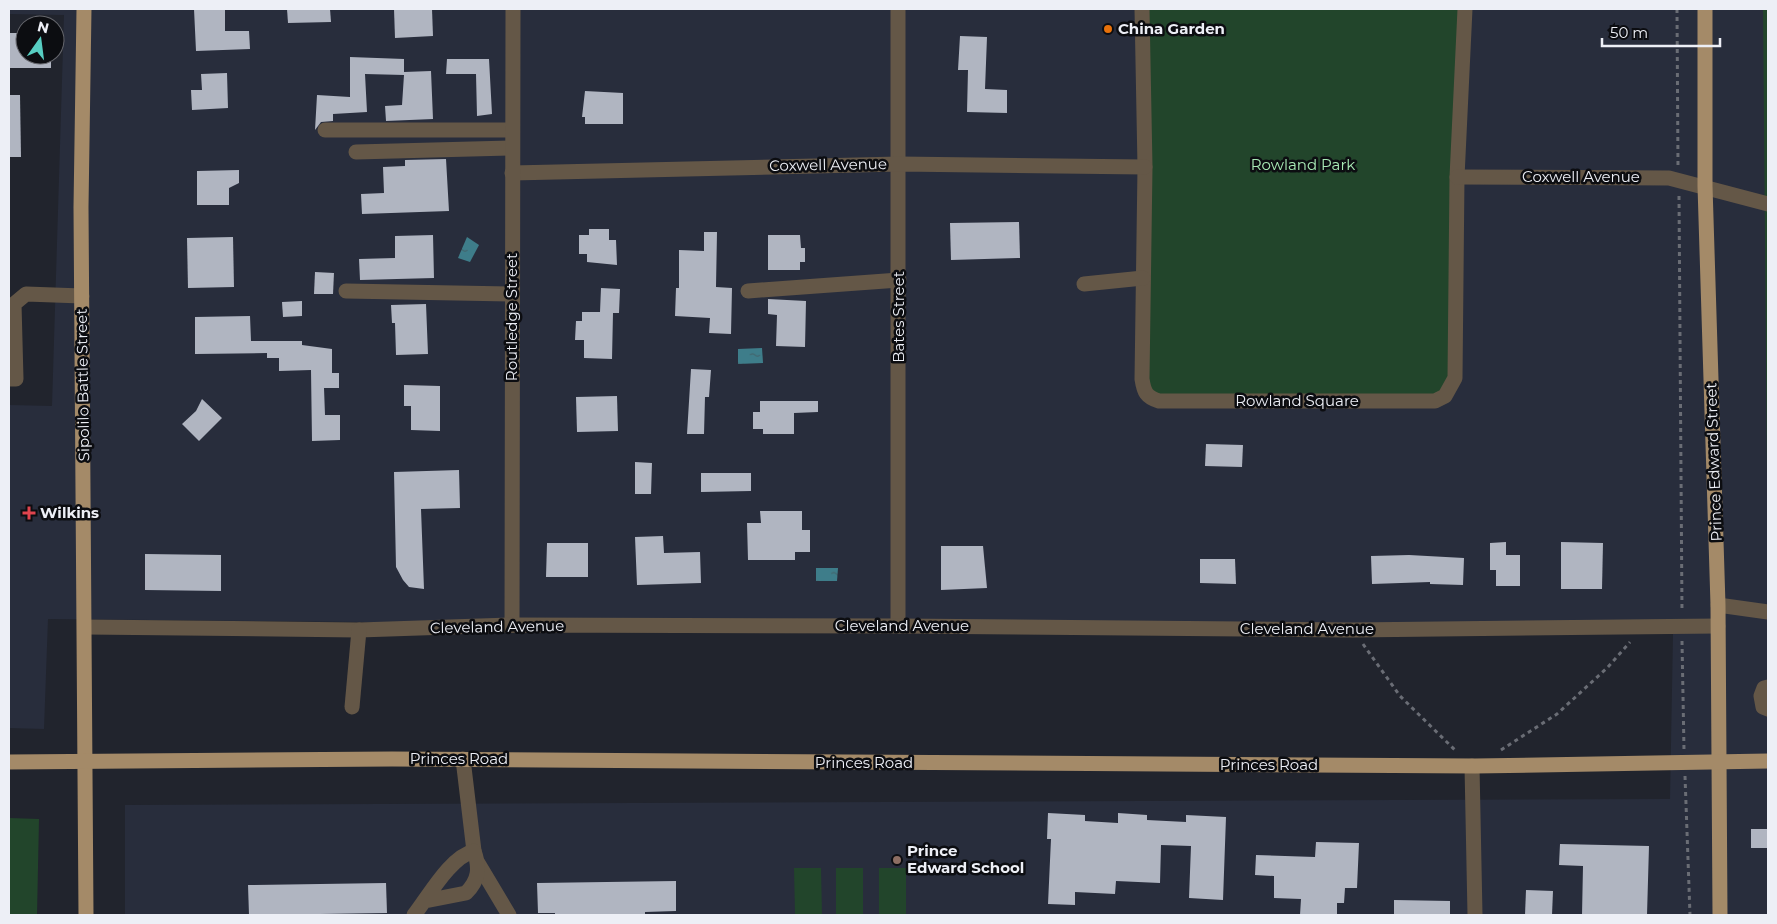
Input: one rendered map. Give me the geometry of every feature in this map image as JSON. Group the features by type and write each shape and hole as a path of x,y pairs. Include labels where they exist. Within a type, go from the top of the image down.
{"main road":[{"name":"Sipolilo Battle Street","path":"84,9 82,296 86,627 86,915"},
{"name":"Prince Edward Street","path":"1705,9 1705,186 1718,605 1720,915"},
{"name":"Princes Road","path":"9,762 462,759 1472,766 1685,764 1768,761"}],"street":[{"name":"Routledge Street","path":"512,625 511,148 513,9"},
{"name":"Bates Street","path":"898,9 898,626"},
{"name":"Rowland Square","path":"1142,9 1145,167 1142,379 1144,392 1149,398 1159,402 1435,401 1445,396 1455,378 1457,177 1465,9"},
{"path":"325,130 512,130"},
{"path":"356,152 511,148"},
{"name":"Coxwell Avenue","path":"512,173 899,164 1145,167"},
{"name":"Coxwell Avenue","path":"1457,177 1656,177 1705,186 1768,204"},
{"path":"1084,284 1143,278"},
{"path":"748,291 899,280"},
{"path":"346,291 512,294"},
{"path":"9,378 16,379 14,304 26,294 82,296"},
{"path":"1718,605 1768,612"},
{"name":"Cleveland Avenue","path":"86,627 359,630 512,625 1352,630 1718,626"},
{"path":"352,706 359,630"},
{"path":"1768,687 1764,688 1761,696 1763,707 1768,709"},
{"path":"425,901 466,893 477,877 476,857 462,759"},
{"path":"1472,766 1475,915"},
{"path":"414,915 463,854 476,857 508,915"}],"path":[{"path":"1678,9 1682,626 1690,915"},
{"path":"1500,751 1557,714 1607,668 1642,627"},
{"path":"1352,630 1400,696 1472,766"}],"shaded area":[{"path":"9,9 1768,9 1768,915 125,915 125,805 1670,799 1673,634 48,619 44,729 9,728 9,405 52,406 62,65 65,65 65,15 9,14"}],"green space":[{"name":"Rowland Park","path":"1144,9 1466,9 1450,397 1147,400"},
{"path":"1763,9 1768,9 1768,591"},
{"path":"9,818 39,819 37,915 9,915"},
{"path":"794,868 821,868 822,915 795,915"},
{"path":"836,868 863,868 863,915 836,915"},
{"path":"879,868 906,868 906,915 879,915"}],"water":[{"path":"467,237 479,245 470,262 458,258"},
{"path":"762,348 763,363 738,364 738,349"},
{"path":"816,568 838,568 837,581 816,581"}],"building":[{"path":"194,9 225,9 225,31 249,31 250,49 196,51"},
{"path":"287,9 330,9 331,22 288,23"},
{"path":"394,9 432,9 433,36 395,38"},
{"path":"9,33 15,33 15,65 51,65 51,68 9,68"},
{"path":"960,36 987,37 985,89 1007,90 1007,113 967,112 968,70 958,70"},
{"path":"350,57 404,59 404,72 431,71 433,119 386,121 385,106 402,105 404,75 365,74 367,112 333,114 333,121 321,122 315,130 317,95 350,97"},
{"path":"447,59 489,59 492,114 477,116 476,74 446,74"},
{"path":"227,73 228,108 192,110 191,90 202,90 201,74"},
{"path":"585,91 623,93 623,124 585,124 585,117 582,117"},
{"path":"9,95 20,95 21,157 9,157"},
{"path":"446,159 449,211 362,214 361,194 384,193 383,167 405,166 405,160"},
{"path":"239,170 239,183 229,188 229,205 197,205 197,171"},
{"path":"1019,222 1020,258 951,260 950,223"},
{"path":"589,229 609,229 609,240 616,240 617,265 587,262 587,254 579,254 579,235 589,235"},
{"path":"704,232 717,232 716,287 732,288 731,334 709,333 710,318 675,316 676,288 679,288 679,250 704,251"},
{"path":"433,235 434,278 360,280 359,259 395,258 395,236"},
{"path":"768,235 800,235 801,248 805,248 805,262 800,262 800,270 768,270"},
{"path":"233,237 234,287 188,288 187,238"},
{"path":"315,272 334,273 333,294 314,294"},
{"path":"601,288 620,289 619,313 613,313 612,359 584,358 584,340 575,340 576,321 582,321 582,312 600,312"},
{"path":"768,299 806,301 805,347 776,346 777,315 768,314"},
{"path":"302,301 302,316 283,317 282,302"},
{"path":"426,304 428,354 396,355 395,323 392,323 391,305"},
{"path":"250,316 251,341 302,341 302,345 332,349 332,373 339,373 339,388 324,388 325,415 340,415 340,440 312,441 311,370 279,371 279,358 267,358 267,353 195,354 195,317"},
{"path":"691,369 711,370 709,397 705,397 704,434 687,434"},
{"path":"404,385 440,386 440,431 411,430 411,406 404,406"},
{"path":"617,396 618,431 577,432 576,397"},
{"path":"202,399 222,418 199,441 182,424 196,411"},
{"path":"760,401 818,401 818,412 794,413 794,434 763,434 763,429 753,429 753,412 760,412"},
{"path":"1206,444 1243,445 1242,467 1205,466"},
{"path":"635,462 652,463 651,494 635,494"},
{"path":"459,470 460,508 421,509 424,589 409,587 396,567 394,472"},
{"path":"701,473 751,473 751,491 701,492"},
{"path":"760,511 802,511 802,530 810,530 810,552 795,552 795,560 748,560 747,523 761,523"},
{"path":"663,536 664,553 700,552 701,583 637,585 635,537"},
{"path":"1506,542 1506,555 1520,555 1520,586 1496,586 1496,570 1490,570 1490,543"},
{"path":"1561,542 1603,543 1602,589 1561,589"},
{"path":"547,543 588,543 588,577 546,577"},
{"path":"941,546 983,546 987,588 941,590"},
{"path":"145,554 221,555 221,591 145,590"},
{"path":"1409,555 1464,558 1463,585 1430,584 1430,582 1372,584 1371,556"},
{"path":"1200,559 1235,559 1236,584 1200,583"},
{"path":"1048,813 1085,815 1085,821 1118,823 1118,813 1147,815 1147,820 1186,822 1186,815 1226,817 1223,900 1189,898 1191,846 1161,845 1160,883 1116,881 1115,894 1075,892 1075,905 1048,904 1051,839 1047,839"},
{"path":"1751,829 1768,829 1768,848 1751,848"},
{"path":"1316,842 1359,843 1357,888 1345,888 1344,903 1337,903 1337,915 1300,915 1301,899 1274,898 1274,876 1255,875 1256,855 1315,857"},
{"path":"1560,844 1649,846 1647,915 1582,915 1583,866 1559,865"},
{"path":"676,881 676,911 645,912 645,915 555,915 555,913 538,913 537,883"},
{"path":"386,883 387,913 249,915 248,885"},
{"path":"1526,890 1553,891 1552,915 1525,915"},
{"path":"1394,900 1450,901 1450,915 1394,915"}],"place":[{"name":"China Garden","path":"1108,29"},
{"name":"Wilkins","path":"29,513"},
{"name":"Prince Edward School","path":"897,860"}]}
